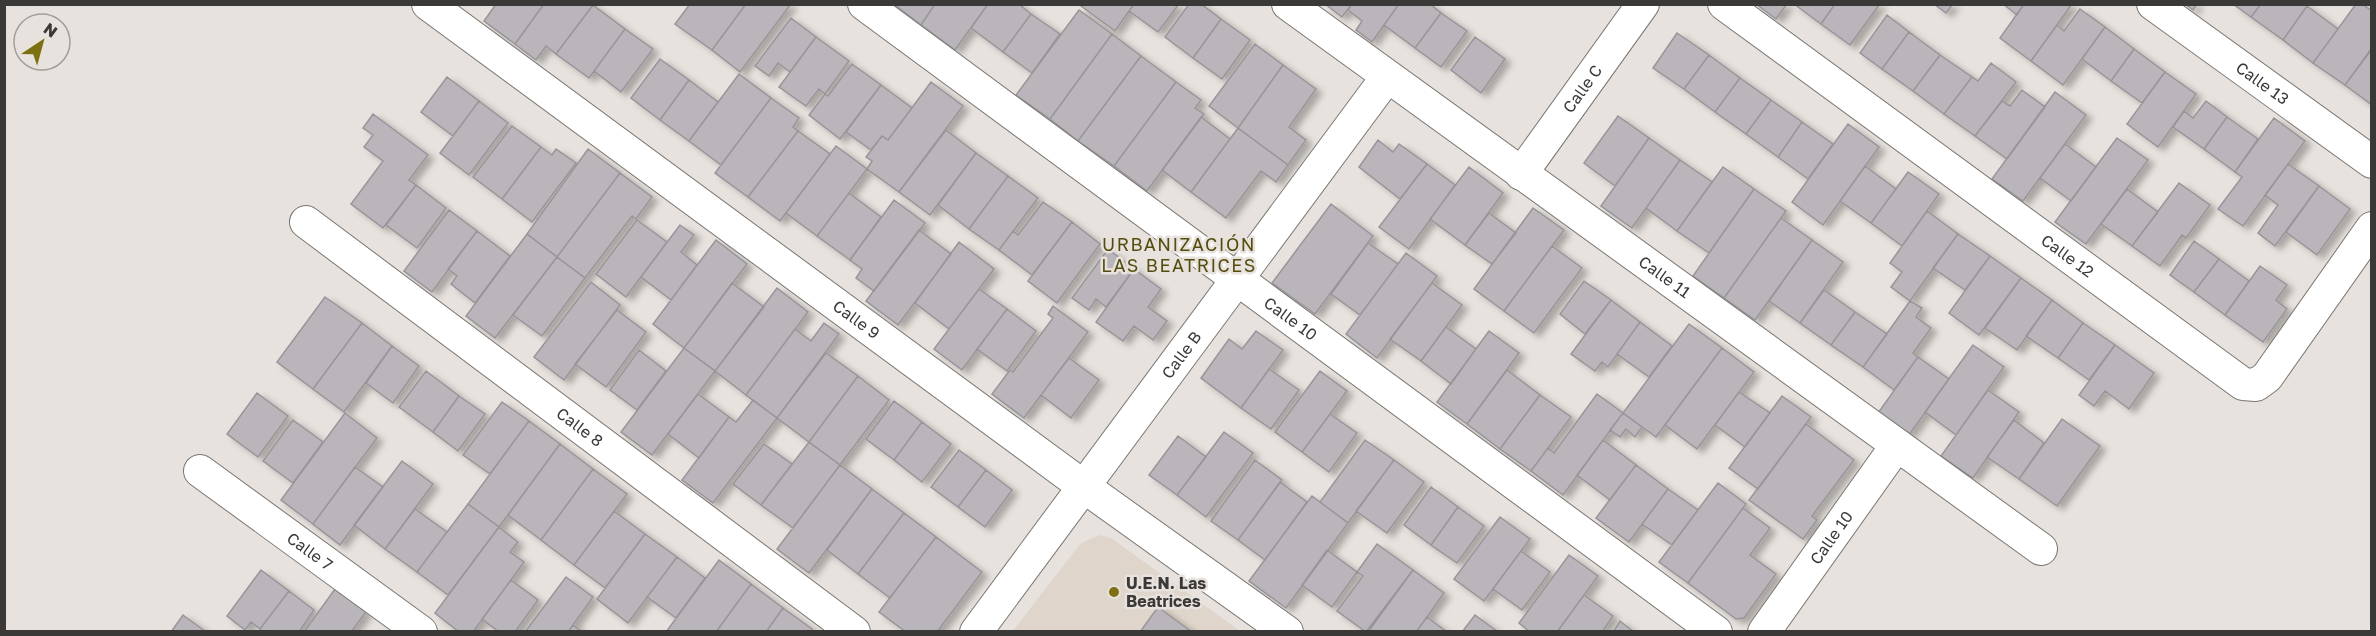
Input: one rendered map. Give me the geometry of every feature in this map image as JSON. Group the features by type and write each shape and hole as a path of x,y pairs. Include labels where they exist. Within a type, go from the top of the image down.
{"street":[{"name":"Calle 9","path":"428,4 1083,486 1287,632"},
{"name":"Calle 10","path":"864,4 1716,632"},
{"name":"Calle 11","path":"1288,4 2041,549"},
{"name":"Calle C","path":"1521,174 1643,4"},
{"name":"Calle 12","path":"1724,4 2243,384 2256,385 2267,377 2372,228"},
{"name":"Calle 13","path":"2153,4 2372,162"},
{"name":"Calle B","path":"976,632 1387,77"},
{"name":"Calle 8","path":"306,222 854,632"},
{"name":"Calle 10","path":"1764,632 1897,445"},
{"name":"Calle 7","path":"200,471 421,632"}],"shaded area":[{"name":"U.E.N. Las Beatrices","path":"1100,535 1111,538 1240,631 1012,632 1081,543"}],"building":[{"path":"496,4 544,4 515,44 484,21"},
{"path":"544,4 593,5 556,54 546,46 536,60 515,44"},
{"path":"690,4 746,4 712,50 675,24"},
{"path":"746,4 791,4 740,72 712,50"},
{"path":"894,4 935,4 921,25"},
{"path":"935,4 988,4 955,50 921,25"},
{"path":"988,4 1019,4 1031,14 1003,52 971,28"},
{"path":"1083,4 1134,4 1115,31 1081,6"},
{"path":"1134,4 1179,4 1158,32 1129,11"},
{"path":"1189,4 1201,4 1221,19 1193,58 1165,37"},
{"path":"1325,4 1352,4 1342,17"},
{"path":"1352,4 1399,4 1372,42 1356,30 1362,21 1348,10"},
{"path":"1399,4 1430,4 1441,13 1415,48 1384,25"},
{"path":"1756,4 1787,4 1776,19"},
{"path":"1794,4 1835,4 1821,24"},
{"path":"1835,4 1880,4 1850,45 1821,24"},
{"path":"1934,4 1953,4 1946,13"},
{"path":"2003,4 2024,4 2017,15"},
{"path":"2024,4 2072,4 2031,61 2000,38"},
{"path":"2185,4 2197,4 2193,10"},
{"path":"2233,4 2261,4 2251,17"},
{"path":"2261,4 2305,4 2307,6 2283,40 2251,17"},
{"path":"2356,4 2362,4 2372,11 2372,49 2345,85 2313,63"},
{"path":"593,5 625,29 589,78 556,54"},
{"path":"2307,6 2338,29 2313,63 2283,40"},
{"path":"2080,9 2105,27 2063,85 2031,61 2057,25 2064,31"},
{"path":"1079,10 1112,34 1050,119 1016,95"},
{"path":"1441,13 1467,31 1441,67 1415,48"},
{"path":"1031,14 1060,34 1032,73 1003,52"},
{"path":"1887,15 1909,32 1882,69 1860,53"},
{"path":"791,18 816,37 790,72 778,63 769,76 755,66"},
{"path":"1221,19 1250,40 1222,79 1193,58"},
{"path":"2105,27 2134,49 2111,81 2082,59"},
{"path":"625,29 653,49 621,92 594,71"},
{"path":"1909,32 1940,55 1913,91 1882,69"},
{"path":"1677,33 1709,55 1684,89 1653,68"},
{"path":"1112,34 1141,56 1078,141 1050,119"},
{"path":"816,37 849,61 825,94 819,89 806,106 779,87"},
{"path":"1475,37 1505,59 1481,93 1451,70"},
{"path":"1255,44 1283,65 1238,128 1209,106"},
{"path":"2134,49 2165,72 2142,103 2111,81"},
{"path":"2372,49 2372,105 2345,85"},
{"path":"1709,55 1740,78 1715,112 1684,89"},
{"path":"1940,55 1972,77 1944,114 1913,91"},
{"path":"1141,56 1176,82 1114,166 1078,141"},
{"path":"660,59 689,80 660,120 631,98"},
{"path":"1991,63 2016,82 1975,136 1944,114 1972,77 1978,81"},
{"path":"852,64 881,85 840,139 809,115 825,94 828,96"},
{"path":"1283,65 1316,89 1289,127 1306,140 1288,165 1238,128"},
{"path":"2165,72 2196,94 2158,147 2127,124"},
{"path":"739,74 771,98 721,165 689,141"},
{"path":"447,77 479,101 453,136 421,112"},
{"path":"1740,78 1771,100 1746,134 1715,112"},
{"path":"689,80 718,102 689,141 660,120"},
{"path":"931,82 963,106 899,192 867,169 872,161 866,157 882,136 888,140"},
{"path":"1176,82 1201,100 1195,108 1204,114 1147,191 1114,166"},
{"path":"881,85 912,108 888,140 882,136 871,150 846,132"},
{"path":"2022,90 2045,107 2007,159 1975,136 2002,101 2010,106"},
{"path":"2055,92 2086,115 2023,201 1992,179"},
{"path":"771,98 799,118 793,127 798,131 748,197 715,173"},
{"path":"1771,100 1802,122 1778,157 1746,134"},
{"path":"479,101 508,123 469,175 440,153"},
{"path":"2206,101 2227,117 2204,149 2173,127 2184,111 2193,118"},
{"path":"373,114 428,155 409,180 416,185 383,228 351,204 383,161 364,147 373,135 363,128"},
{"path":"1618,116 1649,138 1615,186 1584,163"},
{"path":"1201,117 1230,139 1191,192 1162,170"},
{"path":"2227,117 2258,139 2235,172 2204,149"},
{"path":"2274,118 2305,141 2243,226 2218,209 2242,177 2235,172"},
{"path":"1802,122 1833,144 1808,179 1778,157"},
{"path":"1848,124 1879,147 1823,225 1792,202"},
{"path":"512,126 541,147 502,199 473,177"},
{"path":"1238,128 1288,165 1276,182 1261,171 1226,218 1191,192"},
{"path":"946,130 976,153 930,215 899,192"},
{"path":"798,131 830,154 780,221 748,197"},
{"path":"1649,138 1680,160 1632,228 1601,206"},
{"path":"2117,138 2148,160 2086,244 2055,222"},
{"path":"1378,140 1393,152 1399,144 1427,164 1400,199 1359,167"},
{"path":"2065,144 2096,167 2071,201 2040,178"},
{"path":"836,146 867,169 817,236 786,213"},
{"path":"541,147 552,155 556,149 576,163 532,222 502,199"},
{"path":"588,149 620,173 557,257 527,234"},
{"path":"976,153 1008,176 969,229 938,205"},
{"path":"1680,160 1712,182 1677,231 1646,208"},
{"path":"1427,164 1455,185 1409,249 1379,227"},
{"path":"2288,164 2319,186 2275,246 2258,233 2278,205 2265,195"},
{"path":"1865,166 1896,189 1871,223 1840,201"},
{"path":"1469,167 1503,193 1465,245 1430,219"},
{"path":"1723,167 1754,189 1709,253 1677,231"},
{"path":"1908,172 1939,194 1902,246 1871,223"},
{"path":"620,173 652,197 636,219 632,216 585,278 557,257"},
{"path":"1008,176 1038,198 999,250 969,229"},
{"path":"2179,183 2210,205 2186,238 2182,235 2160,266 2132,246"},
{"path":"416,185 446,208 417,248 386,225"},
{"path":"2319,186 2350,209 2317,255 2286,232"},
{"path":"1754,189 1786,211 1724,298 1693,276"},
{"path":"2127,189 2158,212 2132,246 2101,224"},
{"path":"849,193 881,217 850,260 817,236"},
{"path":"894,200 925,223 874,291 856,278 862,269 850,260"},
{"path":"1043,202 1072,222 1032,275 999,250 1013,231 1018,235"},
{"path":"1331,204 1373,236 1315,314 1272,283"},
{"path":"1533,208 1564,230 1504,311 1474,289"},
{"path":"449,210 477,231 432,292 404,271"},
{"path":"1927,211 1958,234 1910,301 1891,287 1902,272 1890,263"},
{"path":"1489,213 1516,233 1492,264 1465,245"},
{"path":"1781,218 1812,240 1755,320 1724,298"},
{"path":"637,220 667,242 626,297 596,274"},
{"path":"1072,222 1100,244 1057,303 1028,281"},
{"path":"680,225 694,235 681,252 697,265 671,300 641,277"},
{"path":"919,230 951,254 898,325 866,301"},
{"path":"477,231 510,256 475,303 451,284 457,276 448,269"},
{"path":"527,234 557,257 495,338 466,316"},
{"path":"1958,234 1990,256 1965,290 1933,268"},
{"path":"716,240 747,264 684,348 653,324"},
{"path":"1812,240 1843,262 1800,323 1769,301"},
{"path":"2194,241 2219,259 2194,292 2170,275"},
{"path":"959,242 994,269 949,329 915,303"},
{"path":"1368,243 1398,264 1360,315 1331,294"},
{"path":"1552,246 1582,268 1534,333 1504,311"},
{"path":"1108,249 1134,269 1106,307 1096,299 1089,310 1072,298"},
{"path":"1406,253 1437,276 1377,358 1346,334"},
{"path":"1990,256 2021,278 1979,335 1949,313"},
{"path":"557,257 585,278 542,336 513,315"},
{"path":"2219,259 2249,281 2225,315 2194,292"},
{"path":"2260,266 2287,285 2276,300 2287,309 2263,342 2225,315"},
{"path":"1134,269 1161,289 1148,307 1167,321 1153,340 1134,326 1123,341 1096,322"},
{"path":"2021,278 2052,300 2017,350 1985,328"},
{"path":"1584,281 1611,300 1585,334 1560,314"},
{"path":"591,282 620,305 564,380 534,357"},
{"path":"732,283 764,307 715,371 684,348"},
{"path":"1432,283 1462,305 1421,361 1390,339"},
{"path":"777,288 808,312 746,395 715,371"},
{"path":"979,289 1007,309 962,370 934,349"},
{"path":"1824,290 1855,312 1831,345 1800,323"},
{"path":"325,297 362,323 313,389 277,362"},
{"path":"1611,300 1640,322 1608,367 1602,362 1595,371 1571,354"},
{"path":"2052,300 2083,323 2058,358 2026,336"},
{"path":"1910,301 1922,308 1916,317 1931,328 1913,353 1918,357 1894,390 1863,367"},
{"path":"1053,306 1088,332 1024,418 992,394 1010,370 1013,372 1053,318 1048,314"},
{"path":"1007,309 1036,331 1007,371 977,349"},
{"path":"617,310 646,332 606,387 575,364"},
{"path":"1855,312 1887,334 1863,367 1831,345"},
{"path":"1640,322 1672,346 1649,377 1617,354"},
{"path":"362,323 392,346 344,412 313,389"},
{"path":"824,323 839,334 777,418 746,395 795,329 811,341"},
{"path":"2083,323 2115,345 2089,380 2058,358"},
{"path":"1689,324 1722,348 1656,437 1623,413"},
{"path":"1446,327 1476,349 1451,384 1421,361"},
{"path":"1256,331 1283,350 1241,408 1201,378 1229,339 1242,349"},
{"path":"1489,331 1519,353 1467,424 1437,402"},
{"path":"1973,345 2004,367 1956,435 1925,412"},
{"path":"2115,345 2154,373 2129,409 2105,391 2094,406 2079,395"},
{"path":"392,346 419,366 393,403 366,383"},
{"path":"684,348 715,371 652,455 621,432"},
{"path":"1722,348 1754,372 1697,449 1665,425"},
{"path":"639,350 666,371 637,410 610,390"},
{"path":"826,353 858,376 809,442 777,418"},
{"path":"1918,357 1949,379 1909,435 1878,413"},
{"path":"1069,358 1099,380 1071,418 1041,395"},
{"path":"1269,369 1299,390 1271,429 1241,408"},
{"path":"1507,370 1540,395 1500,449 1467,424"},
{"path":"426,371 459,396 433,432 399,407"},
{"path":"1320,371 1347,391 1302,452 1275,432"},
{"path":"858,376 889,400 840,465 809,442"},
{"path":"1988,390 2019,412 1973,478 1941,456"},
{"path":"1739,392 1770,413 1745,447 1715,425"},
{"path":"257,393 288,416 258,457 227,434"},
{"path":"698,394 729,417 699,458 668,434"},
{"path":"1597,394 1623,413 1563,495 1531,471 1548,448 1554,453"},
{"path":"1540,395 1571,417 1531,471 1500,449"},
{"path":"459,396 485,414 458,451 433,432"},
{"path":"1782,396 1811,417 1758,489 1729,468"},
{"path":"753,400 777,418 713,503 682,480 729,417 736,422"},
{"path":"894,401 922,422 894,460 866,439"},
{"path":"502,402 529,421 490,474 463,455"},
{"path":"345,413 377,438 313,524 281,500"},
{"path":"1623,413 1642,427 1635,437 1626,429 1620,437 1610,430"},
{"path":"1330,414 1357,433 1329,472 1302,452"},
{"path":"2062,419 2100,446 2057,506 2019,479"},
{"path":"293,420 323,442 293,483 263,461"},
{"path":"2014,420 2044,443 2019,479 1987,457"},
{"path":"529,421 560,444 499,527 468,504"},
{"path":"922,422 951,444 922,482 894,460"},
{"path":"1806,424 1854,460 1812,516 1817,520 1803,539 1749,500"},
{"path":"1224,432 1253,453 1206,517 1177,495"},
{"path":"1178,436 1206,457 1177,495 1149,475"},
{"path":"1365,440 1394,460 1348,523 1320,502"},
{"path":"1603,440 1636,465 1610,500 1577,475"},
{"path":"809,442 840,465 793,528 761,505"},
{"path":"560,444 593,469 541,540 508,515"},
{"path":"764,444 792,464 761,505 733,484"},
{"path":"959,450 986,470 958,507 931,487"},
{"path":"1255,460 1282,480 1238,540 1211,521"},
{"path":"1394,460 1424,482 1387,533 1356,511"},
{"path":"402,461 433,484 385,549 354,525"},
{"path":"840,465 872,489 809,573 777,549"},
{"path":"1636,465 1668,489 1629,542 1596,518"},
{"path":"355,467 383,487 340,545 313,524"},
{"path":"593,469 627,494 574,565 541,540"},
{"path":"986,470 1012,490 985,527 958,507"},
{"path":"1280,482 1307,502 1265,560 1238,540"},
{"path":"1718,483 1746,504 1688,583 1659,562"},
{"path":"1431,487 1458,507 1431,545 1404,525"},
{"path":"872,489 904,513 858,574 827,550"},
{"path":"1668,489 1698,510 1672,545 1642,524"},
{"path":"1312,496 1348,523 1286,608 1249,581"},
{"path":"468,504 499,527 448,595 417,572"},
{"path":"1458,507 1484,526 1457,563 1431,545"},
{"path":"1743,508 1770,528 1750,555 1776,574 1744,618 1736,619 1688,583"},
{"path":"415,509 447,532 417,572 385,549"},
{"path":"614,511 645,534 605,588 574,565"},
{"path":"904,513 936,537 890,598 858,574"},
{"path":"1500,517 1530,539 1484,601 1454,579"},
{"path":"499,527 518,542 510,552 524,562 473,632 459,632 435,613"},
{"path":"645,534 677,557 628,623 597,599"},
{"path":"936,537 982,572 937,632 906,632 879,612"},
{"path":"1377,544 1413,570 1366,632 1337,611 1363,576 1357,572"},
{"path":"1327,550 1357,572 1332,607 1302,585"},
{"path":"1521,551 1550,572 1522,610 1493,589"},
{"path":"1569,555 1598,576 1557,632 1530,632 1519,623"},
{"path":"677,557 705,578 676,618 647,597"},
{"path":"719,560 751,584 716,632 666,632"},
{"path":"261,570 289,591 260,629 251,622 245,630 227,616"},
{"path":"1413,570 1444,593 1427,617 1416,632 1368,632"},
{"path":"566,577 593,597 568,632 525,632"},
{"path":"511,580 538,600 515,632 499,632 482,619"},
{"path":"751,584 783,608 766,632 716,632"},
{"path":"335,589 366,612 351,632 304,632"},
{"path":"289,591 314,610 299,632 263,632 260,629"},
{"path":"1584,595 1613,616 1602,632 1557,632"},
{"path":"1158,607 1192,632 1140,632"},
{"path":"783,608 812,629 810,632 766,632"},
{"path":"183,615 206,632 171,632"},
{"path":"1475,615 1498,632 1462,632"},
{"path":"1427,617 1447,632 1416,632"},
{"path":"1620,621 1634,632 1613,632"},
{"path":"573,625 582,632 568,632"}],"place":[{"name":"U.E.N. Las Beatrices","path":"1114,592"}],"district":[{"name":"URBANIZACIÓN LAS BEATRICES","path":"1179,255"}]}
